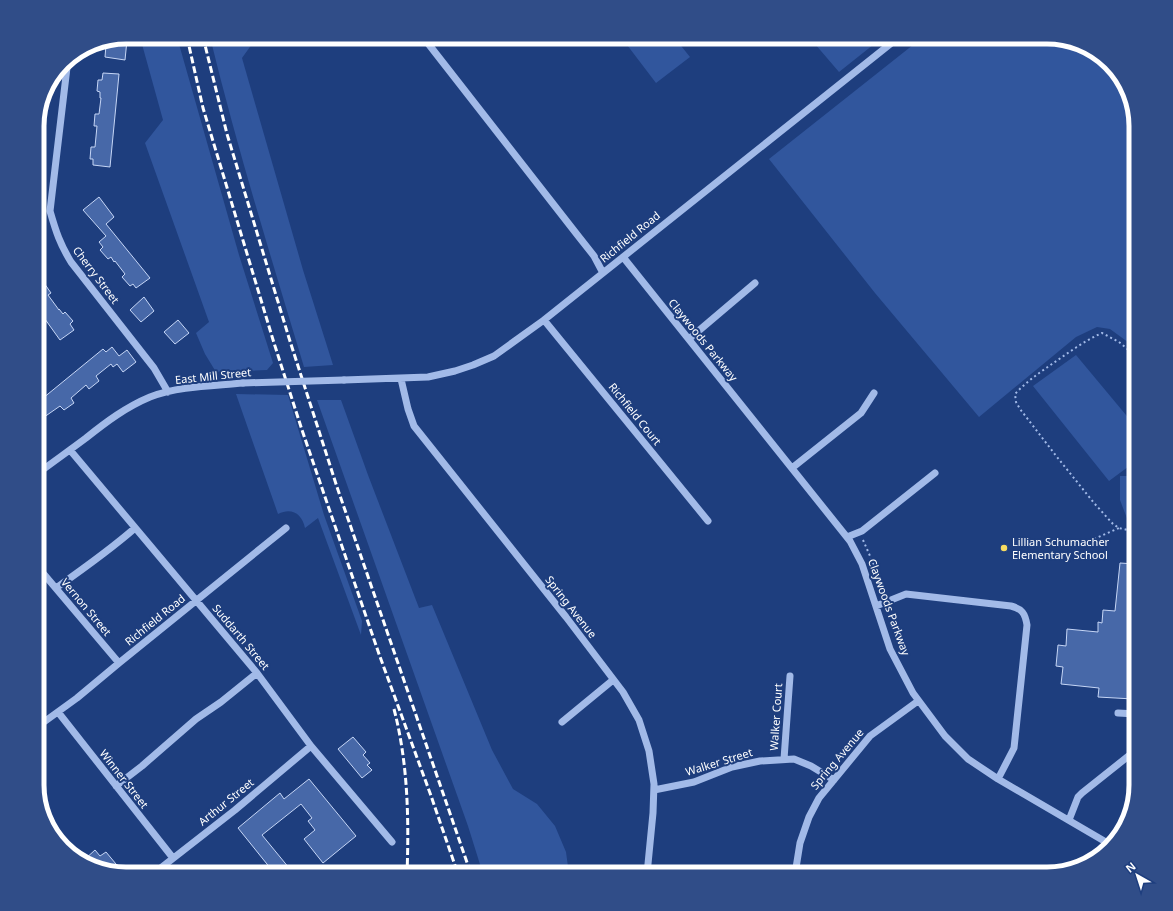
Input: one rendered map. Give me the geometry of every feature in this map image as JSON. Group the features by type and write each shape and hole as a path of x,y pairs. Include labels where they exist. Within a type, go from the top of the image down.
{"street":[{"path":"427,44 594,256 603,273"},
{"name":"Richfield Road","path":"344,380 428,377 455,371 494,356 544,320 890,44"},
{"name":"Cherry Street","path":"67,69 50,211 56,234 71,262 154,368 168,392"},
{"name":"Claywoods Parkway","path":"623,257 847,537 862,564 890,649 913,693 945,736 968,759 998,780 1106,842"},
{"path":"689,339 755,283"},
{"name":"Richfield Court","path":"544,320 708,521"},
{"name":"Spring Avenue","path":"402,379 408,409 414,426 623,692 639,720 650,751 654,784 648,867"},
{"name":"East Mill Street","path":"44,469 115,416 150,397 189,388 243,383 344,380"},
{"path":"792,468 861,413 874,393"},
{"name":"Suddarth Street","path":"70,450 257,673 310,746 392,842"},
{"path":"847,537 862,531 935,473"},
{"path":"56,588 97,559 135,528"},
{"name":"Richfield Road","path":"44,720 82,694 286,528"},
{"name":"Vernon Street","path":"44,574 119,663"},
{"path":"876,606 906,594 1011,606 1020,609 1026,617 1027,624 1014,748 998,780"},
{"path":"116,786 142,766 196,719 221,702 257,673"},
{"name":"Walker Court","path":"784,759 790,676"},
{"path":"562,722 613,680"},
{"name":"Spring Avenue","path":"797,867 800,843 808,818 819,798 870,736 918,700"},
{"name":"Winner Street","path":"58,712 173,858"},
{"path":"1118,713 1129,714"},
{"name":"Arthur Street","path":"162,867 235,810 310,746"},
{"path":"1069,820 1078,797 1129,756"},
{"name":"Walker Street","path":"654,790 694,782 732,768 760,760 794,759 811,766 834,780"}],"path":[{"path":"1129,350 1119,342 1102,333 1065,355 1039,373 1023,385 1015,394 1016,402 1020,409 1094,503 1113,524 1119,528 1129,530"},
{"path":"1085,543 1119,528"},
{"path":"863,540 874,565 882,592"}],"shaded area":[{"path":"142,44 179,44 239,255 273,363 267,370 216,372 205,354 196,333 209,322 145,143 163,120"},
{"path":"212,44 252,44 242,58 303,270 333,365 304,367 220,79"},
{"path":"626,44 680,44 690,57 656,83"},
{"path":"815,44 874,44 839,72"},
{"path":"914,44 1047,44 1073,48 1081,51 1084,55 1086,54 1088,55 1105,68 1121,90 1125,100 1129,121 1129,343 1110,329 1097,327 1076,337 979,417 875,293 769,159"},
{"path":"1076,355 1129,419 1129,466 1109,481 1033,386"},
{"path":"236,394 288,395 324,515 362,621 361,635 318,518 305,528 304,523 296,513 288,511 278,514"},
{"path":"317,400 341,400 419,608 432,605 492,750 513,789 537,804 555,826 566,852 568,867 481,867 468,826"},
{"path":"1120,476 1129,476 1129,522 1120,500"}],"building":[{"path":"127,44 125,60 105,57 106,47"},
{"path":"103,73 119,74 110,167 93,165 93,159 90,159 91,147 95,147 97,126 94,126 95,114 99,114 101,98 100,92 97,91 98,80 102,80"},
{"path":"99,197 114,217 106,224 150,278 136,288 133,284 130,286 122,277 125,274 115,261 114,262 111,257 108,259 100,250 103,247 99,242 106,236 83,210"},
{"path":"44,283 51,293 48,295 59,310 63,314 65,312 73,321 70,324 74,330 60,340 44,318"},
{"path":"144,297 154,311 141,322 130,310"},
{"path":"178,320 189,333 175,344 164,332"},
{"path":"112,347 119,356 127,350 136,362 123,372 117,364 113,367 111,364 96,376 99,381 89,389 86,385 71,398 74,403 64,410 60,406 44,417 44,397 103,349 106,352"},
{"name":"Lillian Schumacher Elementary School","path":"1120,563 1129,564 1129,699 1098,697 1099,688 1061,684 1063,667 1056,666 1058,645 1066,646 1067,629 1098,632 1098,622 1102,623 1103,610 1115,611"},
{"path":"353,737 366,752 363,755 370,763 367,765 372,770 362,778 338,749"},
{"path":"309,779 356,836 323,863 304,839 315,830 308,821 312,818 301,804 262,835 288,867 269,867 238,828 280,793 284,799"},
{"path":"95,850 100,856 106,852 116,864 114,866 100,863 87,857"}],"railway":[{"path":"189,44 203,108 302,430 379,654 456,867"},
{"path":"205,44 227,134 289,338 337,487 469,867"},
{"path":"394,709 399,729 405,770 408,833 407,867"}],"place":[{"name":"Lillian Schumacher Elementary School","path":"1004,548"}]}
